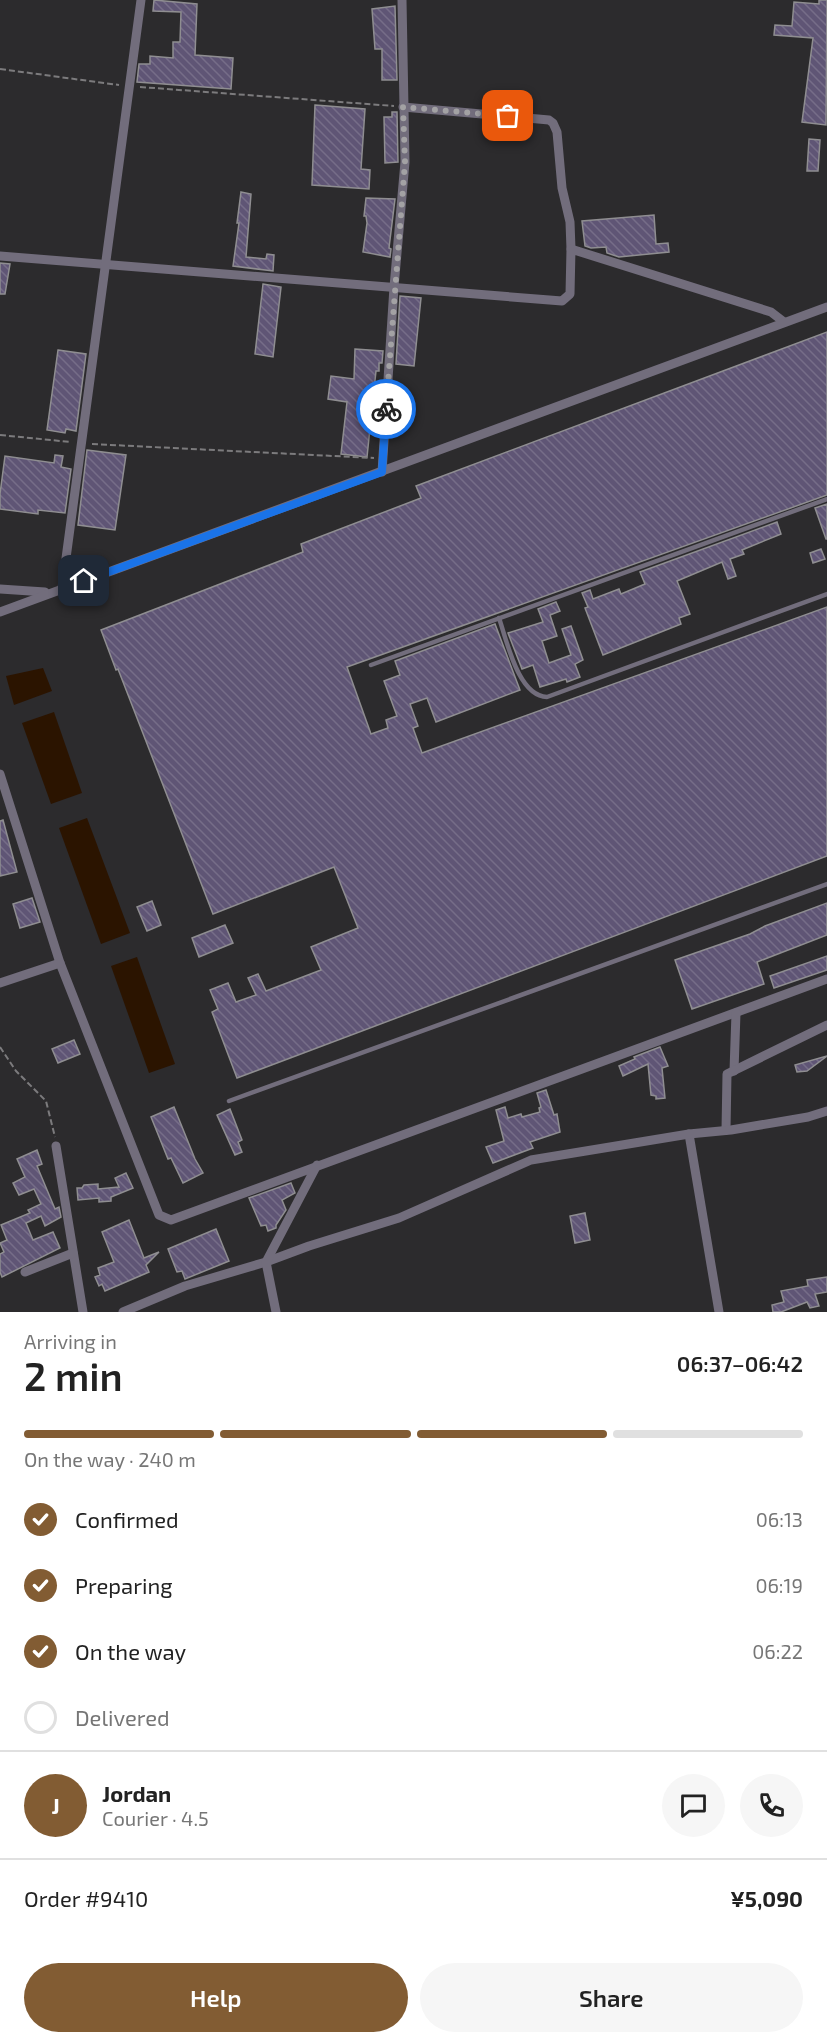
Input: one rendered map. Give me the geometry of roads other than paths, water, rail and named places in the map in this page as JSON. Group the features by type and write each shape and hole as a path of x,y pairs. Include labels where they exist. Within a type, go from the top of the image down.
{"street":[{"path":"62,588 141,0"},
{"path":"382,472 405,162 402,0"},
{"path":"0,256 562,301 570,294 570,222 562,188 557,132 553,123 549,120 403,107"},
{"path":"571,249 771,312 784,322"},
{"path":"0,612 827,307"},
{"path":"0,589 49,593"},
{"path":"0,774 60,963 159,1215 171,1220 827,979"},
{"path":"0,983 60,963"},
{"path":"734,1071 736,1013"},
{"path":"726,1130 727,1074 827,1025"},
{"path":"123,1312 185,1286 399,1218 531,1160 808,1117 827,1111"},
{"path":"689,1134 719,1312"},
{"path":"56,1146 83,1312"},
{"path":"276,1312 266,1262 317,1166"},
{"path":"25,1272 72,1253"}],"lane":[{"path":"371,665 827,499"},
{"path":"499,618 522,680 535,694 547,697 827,594"},
{"path":"229,1101 827,884"}]}
